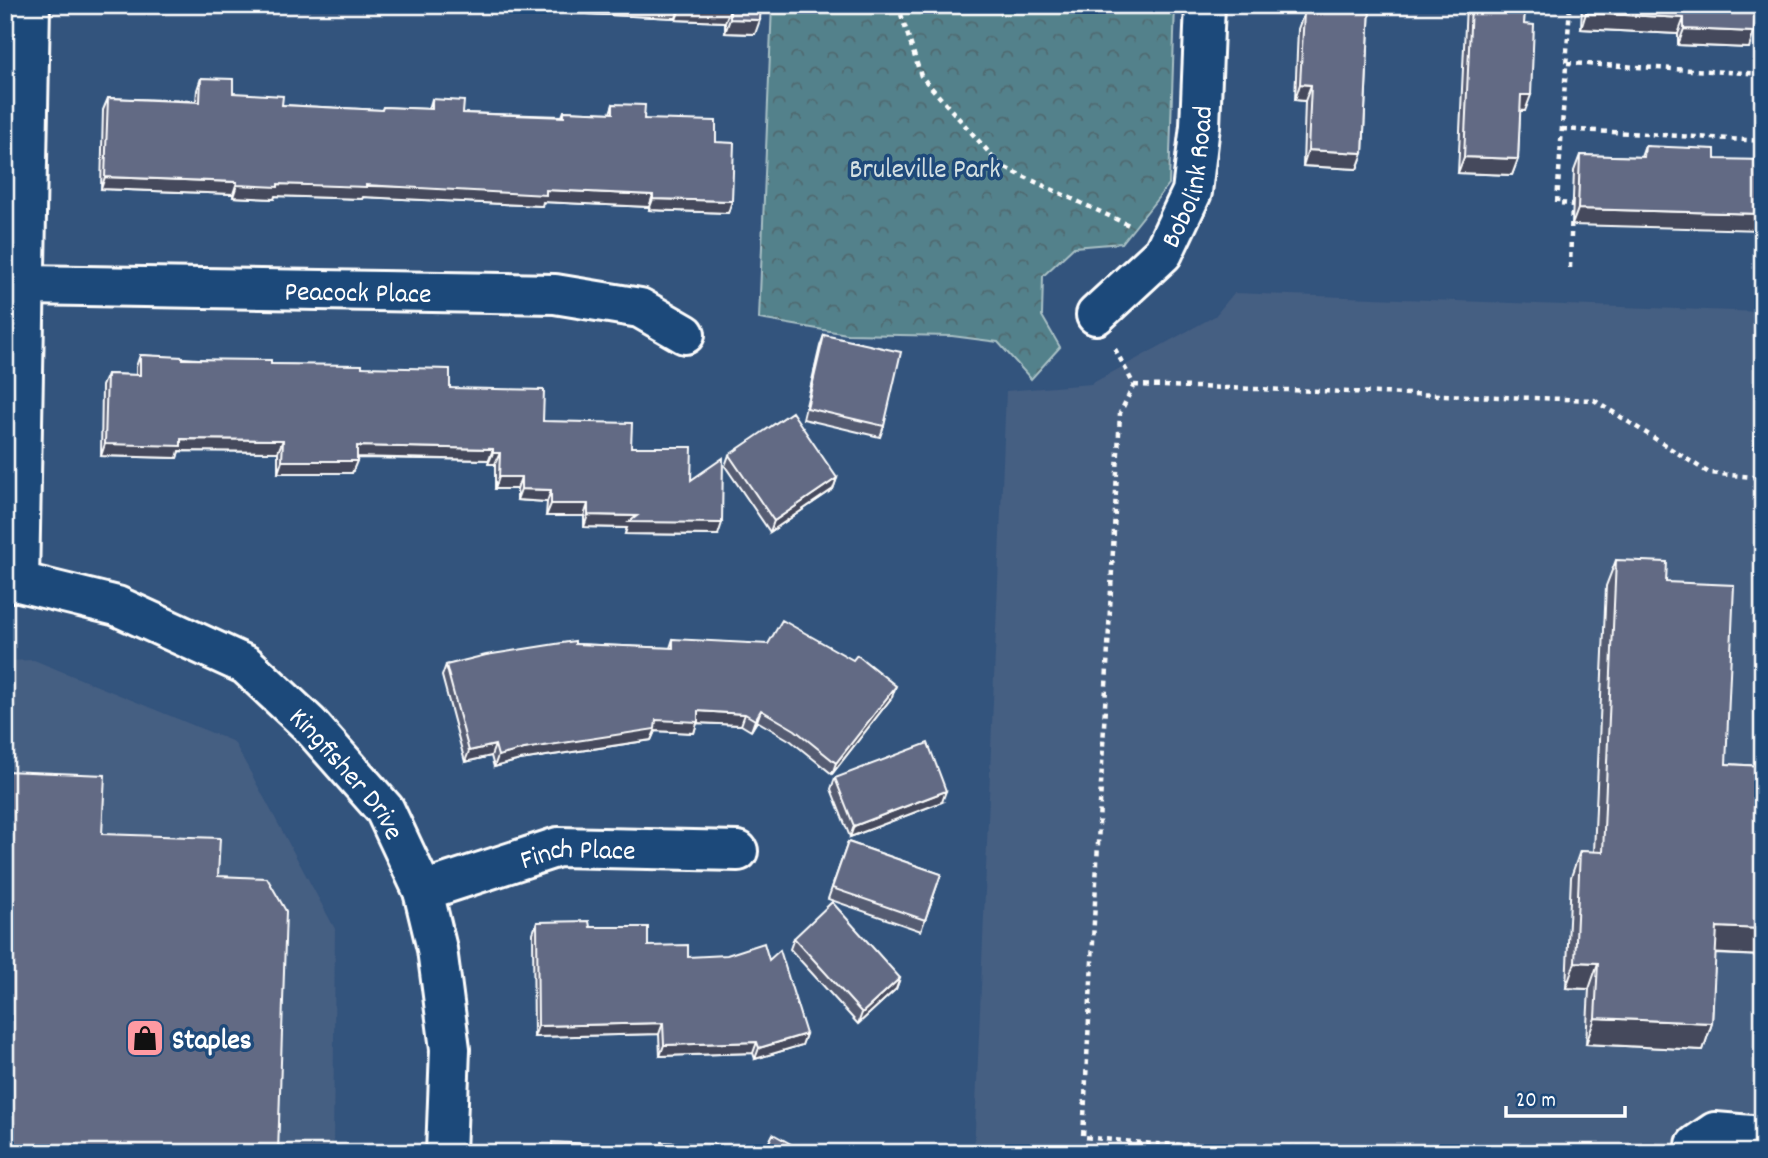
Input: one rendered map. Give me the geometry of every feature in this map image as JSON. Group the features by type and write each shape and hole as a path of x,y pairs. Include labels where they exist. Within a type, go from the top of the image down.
{"street":[{"path":"12,582 24,285 30,5"},
{"name":"Bobolink Road","path":"1096,315 1163,253 1192,192 1200,127 1205,5"},
{"name":"Peacock Place","path":"24,285 555,294 640,308 685,334"},
{"name":"Kingfisher Drive","path":"12,582 117,606 246,665 309,723 385,810 423,891 437,949 450,1049 446,1153"},
{"name":"Finch Place","path":"423,891 558,847 738,851"},
{"path":"1696,1153 1696,1145 1715,1132 1760,1135"}],"path":[{"path":"898,5 921,76 1001,166 1168,240"},
{"path":"1570,5 1557,203 1572,204 1570,268"},
{"path":"1567,64 1763,74"},
{"path":"1562,130 1763,141"},
{"path":"1096,315 1134,385"},
{"path":"1134,385 1594,400 1709,473 1763,478"},
{"path":"1134,385 1120,413 1083,1136 1153,1144 1400,1150 1411,1153"},
{"path":"1761,769 1763,714"},
{"path":"1760,956 1760,1135"}],"shaded area":[{"path":"1234,293 1763,312 1763,1153 974,1153 1006,391 1091,384 1215,316"},
{"name":"Staples","path":"34,660 234,742 335,929 333,1153 5,1153 5,661"}],"green space":[{"name":"Bruleville Park","path":"772,5 1175,5 1169,184 1122,243 1074,247 1043,276 1042,316 1060,347 1031,379 998,342 952,336 847,334 759,319"}],"building":[{"path":"681,5 761,5 760,20 730,19 730,9"},
{"path":"1315,5 1370,5 1363,153 1308,150 1311,85 1300,84 1304,13 1314,14"},
{"path":"1471,5 1525,5 1524,24 1534,25 1531,95 1521,95 1518,159 1464,157"},
{"path":"1587,5 1756,5 1754,32 1684,29 1684,18 1586,13"},
{"path":"201,78 233,79 233,93 283,96 282,105 382,110 383,107 432,109 432,99 464,101 463,113 564,117 564,111 613,113 613,104 645,105 644,119 716,121 716,142 734,143 732,201 653,199 653,195 546,190 546,195 366,185 278,184 278,187 237,185 237,182 105,177 108,98 200,102"},
{"path":"1645,146 1715,149 1715,159 1763,160 1763,214 1578,209 1580,155 1644,157"},
{"path":"824,335 901,352 884,426 807,408"},
{"path":"140,355 183,359 271,360 271,364 450,369 450,388 544,390 543,421 632,423 631,447 692,447 691,480 723,458 722,523 629,522 637,516 588,515 588,504 551,504 551,490 521,489 521,477 499,477 500,453 493,453 493,449 357,446 357,461 282,461 283,440 181,439 181,446 105,444 107,374 140,375"},
{"path":"1763,356 1763,438 1759,438"},
{"path":"792,412 837,478 774,521 729,455"},
{"path":"1616,560 1667,562 1666,582 1734,585 1726,764 1763,766 1763,929 1717,927 1712,1023 1595,1018 1598,963 1575,962 1580,851 1603,852"},
{"path":"782,620 853,660 857,655 896,686 836,763 795,730 761,710 755,720 745,714 698,711 698,722 656,720 655,729 524,749 498,756 495,745 469,751 446,665 486,655 575,641 575,644 673,648 673,639 768,644"},
{"path":"928,743 946,791 854,826 835,778"},
{"name":"Staples","path":"5,771 105,775 102,834 220,838 218,876 267,878 286,911 278,1153 5,1153"},
{"path":"848,842 941,874 925,920 832,888"},
{"path":"832,902 900,978 862,1013 794,938"},
{"path":"589,921 590,927 648,927 648,946 688,945 688,957 727,955 764,943 769,960 780,950 806,1034 759,1048 757,1042 664,1045 663,1023 538,1026 537,922"},
{"path":"773,1134 807,1153 533,1153 533,1147 552,1148 552,1142 662,1147 662,1142 766,1148"}],"place":[{"name":"Staples","path":"145,1038"}]}
